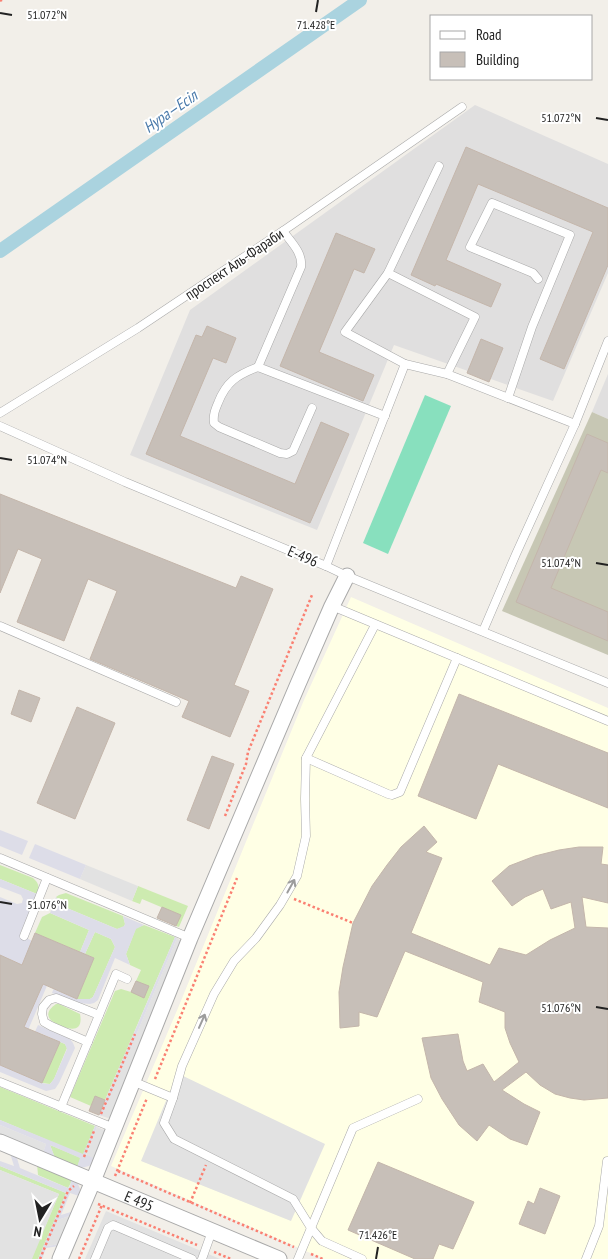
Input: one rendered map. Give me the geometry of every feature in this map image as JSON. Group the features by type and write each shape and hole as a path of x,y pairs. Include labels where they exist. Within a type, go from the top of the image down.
{"street":[{"path":"60,1259 190,938 332,606 347,576"},
{"name":"E 495","path":"0,1142 279,1259"}],"lane":[{"name":"проспект Аль-Фараби","path":"0,413 138,328 283,231 462,107"},
{"path":"439,166 388,273 346,332 405,364 447,374 575,424"},
{"path":"508,398 532,327 570,235 492,203 470,247 533,273 538,278"},
{"path":"258,367 301,267 300,255 283,231"},
{"path":"388,273 475,317 447,374"},
{"path":"483,631 575,424 608,341"},
{"path":"326,566 405,364"},
{"path":"312,408 293,451 287,454 280,453 219,427 214,422 213,416 223,390 241,373 258,367 385,416"},
{"name":"E-496","path":"0,426 125,482 608,684"},
{"path":"332,606 608,721"},
{"path":"362,1259 322,1240 311,1228 293,1199 174,1139 164,1123 182,1066 214,994 234,961 256,938 280,906 297,876 306,836 306,758 376,625"},
{"path":"0,626 176,702"},
{"path":"306,758 388,794 392,795 400,792 457,658"},
{"path":"0,858 190,938"},
{"path":"24,936 47,878"},
{"path":"61,1107 116,974 127,979"},
{"path":"88,1042 44,1022 43,1008 49,1000 56,998 99,1015"},
{"path":"132,1081 173,1098"},
{"path":"0,1082 114,1128"},
{"path":"298,1259 352,1128 418,1099"},
{"path":"586,1259 599,1226 608,1161"},
{"path":"97,1258 108,1228 113,1226 192,1259"},
{"path":"202,1259 212,1231"}],"path":[{"path":"225,816 246,764 248,752 312,595"},
{"path":"113,1180 237,878"},
{"path":"286,896 353,923"},
{"path":"84,1157 138,1027"},
{"path":"183,1218 210,1157"},
{"path":"117,1171 323,1259"},
{"path":"40,1259 68,1191"},
{"path":"79,1259 104,1200"},
{"path":"97,1203 231,1259"}],"shaded area":[{"path":"475,105 608,164 608,273 553,401 394,345 317,530 130,455 190,310"},
{"path":"608,374 608,419 592,412"},
{"path":"592,412 608,419 608,655 502,611"},
{"path":"351,597 608,708 608,1259 324,1259 111,1166 304,700"},
{"path":"0,830 28,841 22,855 0,846"},
{"path":"35,844 86,865 80,879 29,858"},
{"path":"86,865 138,886 132,901 80,879"},
{"path":"0,879 37,894 20,934 32,941 22,965 0,955 0,897 17,904 22,903 23,899 21,895 0,887"},
{"path":"56,897 62,906 117,929 125,924 123,916 144,925 136,929 126,954 130,965 115,958 98,1000 94,1003 77,1003 52,993 56,983 49,981 23,1042 29,1045 38,1025 70,1039 75,1048 55,1089 46,1091 0,1072 0,1065 42,1083 50,1084 67,1049 65,1044 40,1033 32,1052 16,1045 47,975 61,981 57,990 77,999 90,999 93,997 115,947 111,939 95,932 85,954 80,952 89,930 50,913"},
{"path":"175,937 177,938 102,1116 99,1115"},
{"path":"177,938 182,942 111,1117 102,1116"},
{"path":"179,1074 325,1144 291,1221 141,1161"},
{"path":"0,1120 83,1154 96,1126 86,1155 96,1159 89,1166 77,1167 80,1158 50,1145 55,1158 43,1153 46,1144 0,1125"},
{"path":"0,1125 46,1144 43,1153 0,1136"},
{"path":"97,1127 107,1131 96,1159 86,1156"},
{"path":"10,1153 16,1155 20,1168 68,1188 73,1179 80,1189 79,1196 70,1193 61,1215 74,1211 72,1215 58,1220 47,1246 60,1244 59,1246 46,1248 42,1259 38,1259 66,1193 0,1166 0,1161 14,1166"},
{"path":"0,1170 59,1194 32,1259 0,1259"},
{"path":"106,1211 220,1259 85,1259"},
{"path":"72,1215 60,1244 47,1246 58,1220"}],"green space":[{"path":"425,395 451,406 388,554 363,543"},
{"path":"0,865 33,878 38,886 37,894 0,879"},
{"path":"138,886 188,906 179,927 176,926 180,915 142,899 140,904 132,901"},
{"path":"66,893 123,916 124,927 117,929 62,906 56,897"},
{"path":"50,913 89,930 80,952 35,933 42,917"},
{"path":"144,925 175,937 105,1100 95,1097 91,1106 70,1097 115,991 121,989 131,992 141,970 130,965 126,954 136,928"},
{"path":"95,932 111,939 115,947 93,997 90,999 77,999 94,958 85,954"},
{"path":"56,1004 80,1014 81,1019 77,1028 66,1028 50,1019 49,1011"},
{"path":"60,1042 65,1044 67,1048 54,1079 50,1084 42,1083"},
{"path":"0,1087 95,1126 83,1155 0,1120"},
{"path":"50,1145 81,1158 77,1167 55,1158"},
{"path":"37,1164 73,1179 68,1188 38,1175"},
{"path":"0,1166 66,1193 38,1259 32,1259 32,1257 59,1194 0,1170"}],"building":[{"path":"466,147 608,208 608,265 564,369 540,359 593,232 478,184 446,260 501,284 491,307 411,275"},
{"path":"336,233 375,249 364,273 354,269 319,352 374,375 363,401 280,366"},
{"path":"207,326 236,338 226,363 213,358 180,436 295,484 321,422 349,434 310,523 146,454 196,335 202,337"},
{"path":"481,339 503,348 489,382 467,373"},
{"path":"587,434 608,443 608,473 601,470 551,588 608,612 608,641 516,602"},
{"path":"0,494 236,588 241,576 273,589 234,685 249,691 230,737 182,717 189,701 90,659 117,591 88,579 64,641 17,622 42,559 18,549 0,593"},
{"path":"19,690 40,698 31,722 11,714"},
{"path":"459,694 608,753 608,808 498,764 476,819 418,796"},
{"path":"77,707 115,723 75,819 37,803"},
{"path":"212,756 234,764 209,829 187,820"},
{"path":"424,826 437,842 426,852 442,858 411,933 490,965 499,948 526,955 550,940 575,928 571,902 551,909 543,889 525,897 512,906 492,881 509,866 535,856 579,847 603,847 601,864 608,865 608,903 582,897 586,927 608,928 608,1098 584,1100 555,1094 540,1085 526,1072 502,1090 540,1112 527,1145 510,1139 489,1125 477,1141 459,1125 431,1078 422,1038 458,1034 463,1061 467,1071 483,1064 494,1082 519,1062 505,1028 505,1012 479,1002 483,982 405,951 377,1017 359,1012 359,1026 340,1028 339,992 353,923 372,886 387,865 401,847"},
{"path":"162,907 181,915 176,926 157,918"},
{"path":"35,933 94,958 77,999 43,984 24,1027 60,1042 42,1083 0,1065 0,955 22,965"},
{"path":"136,981 149,986 144,998 131,992"},
{"path":"95,1096 105,1100 99,1115 89,1111"},
{"path":"378,1162 474,1202 453,1249 439,1244 433,1259 415,1259 348,1230"},
{"path":"540,1188 560,1196 545,1234 519,1224 528,1201 534,1204"}],"waterway":[{"name":"Нура—Есіл","path":"0,251 360,0"}]}
